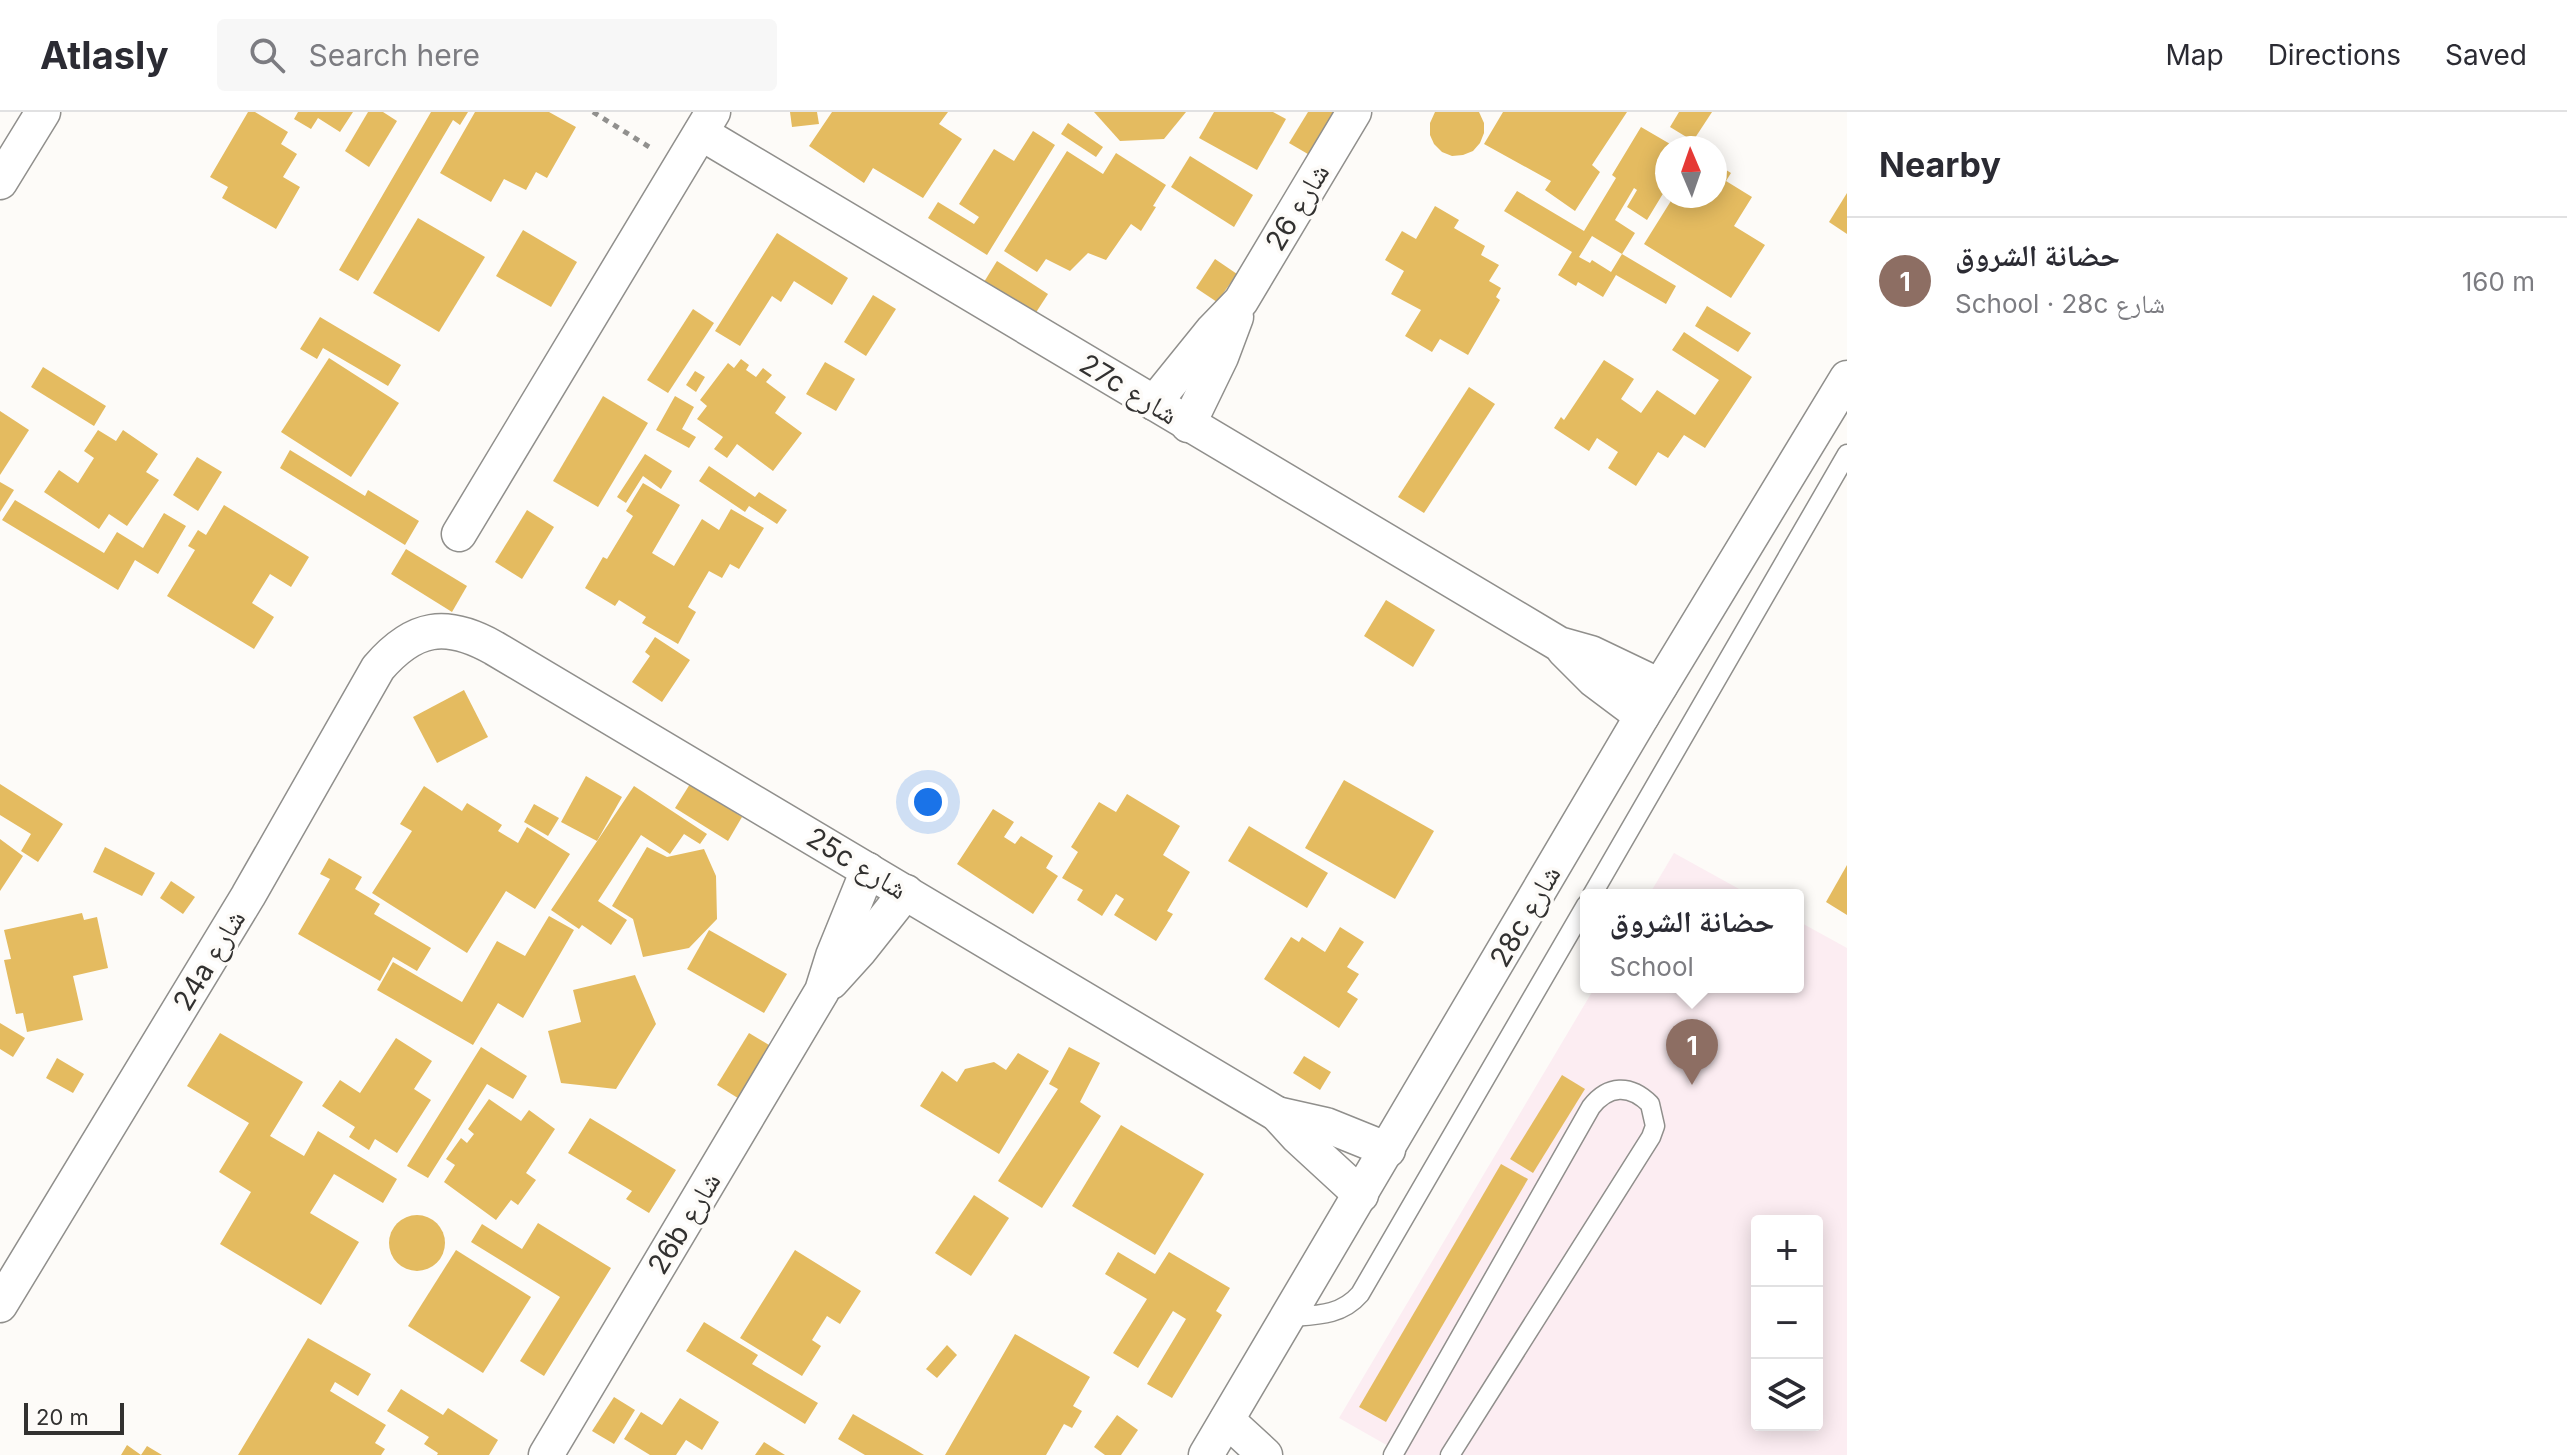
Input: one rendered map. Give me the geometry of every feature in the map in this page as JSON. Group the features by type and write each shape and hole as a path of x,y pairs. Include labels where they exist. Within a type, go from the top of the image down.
{"street":[{"path":"0,182 43,112"},
{"name":"شارع 26","path":"1188,425 1225,348 1241,301 1354,112"},
{"path":"459,534 707,122"},
{"name":"27c شارع","path":"707,122 1188,425 1559,644 1591,653 1660,686"},
{"name":"شارع 26","path":"1154,403 1213,330 1241,301"},
{"name":"28c شارع","path":"1206,1455 1660,686 1842,398"},
{"name":"25c شارع","path":"430,631 452,631 474,637 1277,1114 1361,1195"},
{"name":"24a شارع","path":"0,1305 248,896 378,668 392,652 430,631"},
{"name":"27c شارع","path":"1559,644 1594,680 1642,716"},
{"name":"26b شارع","path":"822,991 868,870"},
{"name":"26b شارع","path":"546,1455 822,991 860,950 906,892"},
{"name":"25c شارع","path":"1277,1114 1326,1125 1388,1150"},
{"path":"1227,1420 1265,1455"}],"lane":[{"path":"1595,889 1847,454"},
{"path":"1289,1317 1335,1312 1353,1302 1360,1294 1580,915"},
{"path":"1393,1455 1591,1107 1608,1091 1631,1090 1650,1104 1655,1126 1651,1137 1450,1455"}],"path":[{"path":"593,112 680,167"}],"shaded area":[{"path":"1674,853 1739,889 1653,889"},
{"path":"1804,924 1847,948 1847,1455 1404,1455 1339,1418 1591,993 1804,993"}],"building":[{"path":"248,112 255,112 288,132 281,144 297,154 283,177 300,187 276,229 222,198 228,187 210,177"},
{"path":"298,112 353,112 340,132 318,118 311,129 294,119"},
{"path":"368,112 383,112 397,121 369,167 345,151"},
{"path":"431,112 468,112 460,125 453,120 358,281 339,270"},
{"path":"475,112 549,112 576,127 547,178 536,172 526,190 504,179 491,202 440,173"},
{"path":"790,112 817,112 819,124 792,127"},
{"path":"832,112 948,112 939,124 962,139 923,198 873,168 864,183 809,146"},
{"path":"1094,112 1186,112 1164,139 1120,141"},
{"path":"1214,112 1273,112 1286,119 1257,170 1199,138"},
{"path":"1308,112 1337,112 1313,157 1289,143"},
{"path":"1435,112 1479,112 1484,123 1480,143 1473,151 1463,155 1452,156 1442,152 1430,135 1430,123"},
{"path":"1503,112 1627,112 1592,165 1600,172 1575,211 1545,190 1551,181 1484,144"},
{"path":"1679,112 1712,112 1696,136 1685,136 1670,127"},
{"path":"1068,123 1103,147 1096,157 1061,134"},
{"path":"1641,127 1656,136 1655,207 1647,220 1627,207 1637,190 1634,188 1615,220 1635,233 1622,254 1676,286 1666,304 1616,275 1603,297 1578,282 1576,286 1558,275 1572,252 1504,211 1517,191 1584,231 1616,178 1612,175","holes":["1592,236 1622,254 1611,272 1592,260 1590,263 1579,257"]},
{"path":"1033,131 1055,145 987,255 928,218 938,202 974,224 979,217 959,204 994,149 1014,161"},
{"path":"1067,151 1103,174 1116,153 1166,185 1141,231 1131,224 1106,260 1088,253 1070,271 1046,259 1037,272 1004,251"},
{"path":"1190,156 1253,195 1234,227 1171,187"},
{"path":"1727,182 1752,197 1734,226 1765,245 1731,298 1644,244 1666,208 1727,208"},
{"path":"1847,193 1847,234 1829,222"},
{"path":"1435,206 1459,220 1454,228 1485,246 1481,255 1499,265 1489,281 1501,288 1496,297 1500,300 1468,355 1440,339 1432,352 1405,336 1421,310 1391,294 1404,271 1385,260 1402,231 1416,239"},
{"path":"418,218 485,257 439,332 373,293"},
{"path":"523,230 577,262 551,307 496,276"},
{"path":"777,233 848,278 832,305 794,281 781,302 772,296 740,346 715,331"},
{"path":"1215,259 1237,274 1217,302 1196,288"},
{"path":"997,261 1048,294 1035,314 984,282"},
{"path":"873,295 896,309 866,356 844,342"},
{"path":"1707,306 1751,333 1738,352 1695,326"},
{"path":"693,309 714,323 668,393 647,380"},
{"path":"320,317 401,365 388,386 323,348 317,359 300,349"},
{"path":"1684,332 1752,377 1705,448 1684,435 1668,458 1658,452 1636,486 1608,468 1618,452 1597,438 1589,451 1554,428 1561,417 1564,420 1604,360 1634,379 1621,399 1641,413 1657,390 1695,415 1719,380 1672,350"},
{"path":"329,358 399,403 351,477 281,432"},
{"path":"741,359 749,365 746,370 756,377 763,368 772,375 766,382 786,397 775,413 802,433 773,471 737,444 727,458 714,449 723,437 697,419 707,406 700,400 728,363 734,368"},
{"path":"825,362 855,379 836,411 806,394"},
{"path":"43,367 106,406 94,426 31,387"},
{"path":"695,371 705,377 696,392 686,385"},
{"path":"1469,387 1495,404 1424,513 1398,497"},
{"path":"603,396 648,423 598,507 553,481"},
{"path":"675,396 694,407 682,429 696,437 689,448 656,430"},
{"path":"0,411 29,430 0,475"},
{"path":"98,430 116,441 123,430 158,454 146,472 159,480 127,526 109,514 99,529 44,492 59,470 78,483 94,458 84,451"},
{"path":"290,450 365,496 368,490 419,521 405,545 280,468"},
{"path":"645,454 672,471 661,489 643,476 626,503 617,497"},
{"path":"197,457 222,472 198,511 173,495"},
{"path":"709,466 755,497 759,492 787,510 777,524 749,506 745,512 699,481"},
{"path":"0,482 14,490 0,512"},
{"path":"643,483 680,505 652,553 674,566 702,519 719,530 731,509 764,528 739,569 730,564 722,578 709,571 688,607 696,612 678,644 642,623 646,617 619,600 615,606 585,588 633,516 626,511"},
{"path":"15,500 104,553 117,532 143,548 164,513 186,526 158,574 135,560 118,590 2,520"},
{"path":"224,505 309,557 291,587 270,574 252,603 274,617 254,649 167,596 195,550 188,546 198,530 206,535"},
{"path":"527,510 554,527 522,579 495,562"},
{"path":"406,549 467,586 452,612 391,574"},
{"path":"1386,600 1435,630 1413,667 1364,636"},
{"path":"655,637 690,660 662,702 632,682 650,656 645,652"},
{"path":"464,690 488,737 437,763 413,717"},
{"path":"586,776 622,797 597,841 561,822"},
{"path":"1344,780 1434,831 1395,899 1305,848"},
{"path":"0,784 63,824 38,862 21,851 31,834 0,815"},
{"path":"690,784 742,817 728,841 675,808"},
{"path":"424,786 462,811 467,803 502,825 498,831 518,843 527,827 570,854 535,909 506,891 467,953 372,893 412,831 400,824"},
{"path":"634,786 707,834 700,844 684,834 670,854 641,835 598,901 627,920 611,945 582,925 579,929 551,910"},
{"path":"1127,794 1180,826 1163,855 1190,872 1167,911 1173,914 1156,941 1114,915 1124,899 1116,894 1102,916 1077,900 1083,890 1062,878 1078,852 1071,847 1099,802 1116,812"},
{"path":"534,804 559,818 548,836 524,822"},
{"path":"993,809 1014,822 1004,837 1015,844 1021,836 1053,856 1046,868 1058,876 1033,914 957,864"},
{"path":"1249,826 1328,873 1307,908 1228,861"},
{"path":"0,839 23,856 0,891"},
{"path":"105,847 155,873 142,896 93,872"},
{"path":"647,847 667,857 704,849 716,876 717,919 689,948 643,957 633,919 612,906"},
{"path":"329,858 362,877 355,889 380,904 374,914 431,948 417,971 393,957 380,981 298,934 330,879 320,874"},
{"path":"1847,865 1847,915 1826,902"},
{"path":"171,881 195,897 183,914 160,898"},
{"path":"82,913 84,920 97,917 108,968 73,976 83,1020 27,1032 23,1013 16,1014 4,960 11,959 4,930"},
{"path":"549,916 574,930 523,1018 498,1003 473,1045 377,990 393,962 462,1002 497,941 525,956"},
{"path":"1340,927 1364,942 1347,967 1359,974 1347,992 1358,999 1339,1028 1264,979 1291,937 1299,942 1302,937 1325,952"},
{"path":"709,930 787,974 764,1013 687,969"},
{"path":"635,975 656,1024 616,1089 561,1083 548,1031 581,1022 573,990"},
{"path":"0,1023 25,1038 13,1057 0,1049"},
{"path":"220,1033 303,1082 270,1136 304,1156 318,1131 397,1179 383,1203 334,1174 310,1213 359,1242 321,1305 220,1244 251,1192 219,1172 249,1123 187,1086"},
{"path":"749,1033 774,1048 741,1100 717,1085"},
{"path":"396,1038 432,1061 414,1089 431,1100 397,1153 375,1139 369,1150 349,1137 355,1127 322,1106 340,1080 360,1093"},
{"path":"481,1047 527,1076 513,1099 487,1084 428,1178 407,1166"},
{"path":"1069,1047 1100,1063 1080,1102 1101,1116 1042,1208 998,1181 1058,1089 1049,1084"},
{"path":"1018,1053 1049,1071 999,1154 920,1106 942,1071 957,1082 965,1069 994,1062 1006,1070"},
{"path":"1304,1056 1331,1072 1320,1090 1293,1073"},
{"path":"57,1058 84,1074 73,1093 46,1078"},
{"path":"1562,1075 1585,1089 1533,1173 1510,1159"},
{"path":"489,1099 521,1121 529,1110 555,1129 526,1173 536,1180 518,1205 511,1200 496,1220 444,1182 455,1165 446,1159 461,1138 467,1143 474,1134 468,1129"},
{"path":"590,1118 676,1170 649,1213 626,1199 632,1191 568,1153"},
{"path":"1121,1125 1204,1174 1155,1255 1072,1206"},
{"path":"1501,1164 1528,1179 1386,1422 1359,1407"},
{"path":"974,1195 1009,1218 971,1276 935,1253"},
{"path":"417,1215 437,1223 445,1243 437,1263 417,1271 397,1263 389,1243 397,1223"},
{"path":"538,1223 611,1268 544,1376 520,1361 560,1297 471,1242 482,1224 522,1249"},
{"path":"456,1250 531,1297 483,1373 408,1326"},
{"path":"795,1250 861,1291 840,1324 827,1316 812,1340 821,1346 802,1376 740,1338"},
{"path":"1118,1252 1155,1274 1169,1252 1230,1288 1216,1311 1222,1315 1172,1398 1147,1384 1186,1319 1173,1311 1138,1368 1113,1353 1147,1299 1105,1274"},
{"path":"704,1322 758,1355 752,1364 818,1403 805,1424 686,1351"},
{"path":"1015,1334 1090,1377 1073,1406 1082,1411 1072,1428 1064,1424 1046,1455 945,1455"},
{"path":"308,1338 371,1374 358,1396 335,1382 330,1391 386,1425 375,1443 385,1449 381,1455 238,1455"},
{"path":"947,1345 957,1355 937,1378 926,1369"},
{"path":"401,1389 443,1415 448,1408 498,1440 489,1455 437,1455 424,1444 429,1437 387,1411"},
{"path":"614,1397 635,1410 614,1444 592,1431"},
{"path":"680,1398 719,1422 702,1450 686,1440 676,1455 650,1455 624,1439 641,1412 662,1425"},
{"path":"853,1414 924,1455 865,1455 838,1439"},
{"path":"1117,1415 1138,1430 1121,1455 1105,1455 1094,1447"},
{"path":"764,1442 785,1455 755,1455"},
{"path":"127,1445 141,1455 121,1455"},
{"path":"147,1446 162,1455 141,1455"}],"place":[{"name":"حضانة الشروق","path":"1692,1085"}]}
